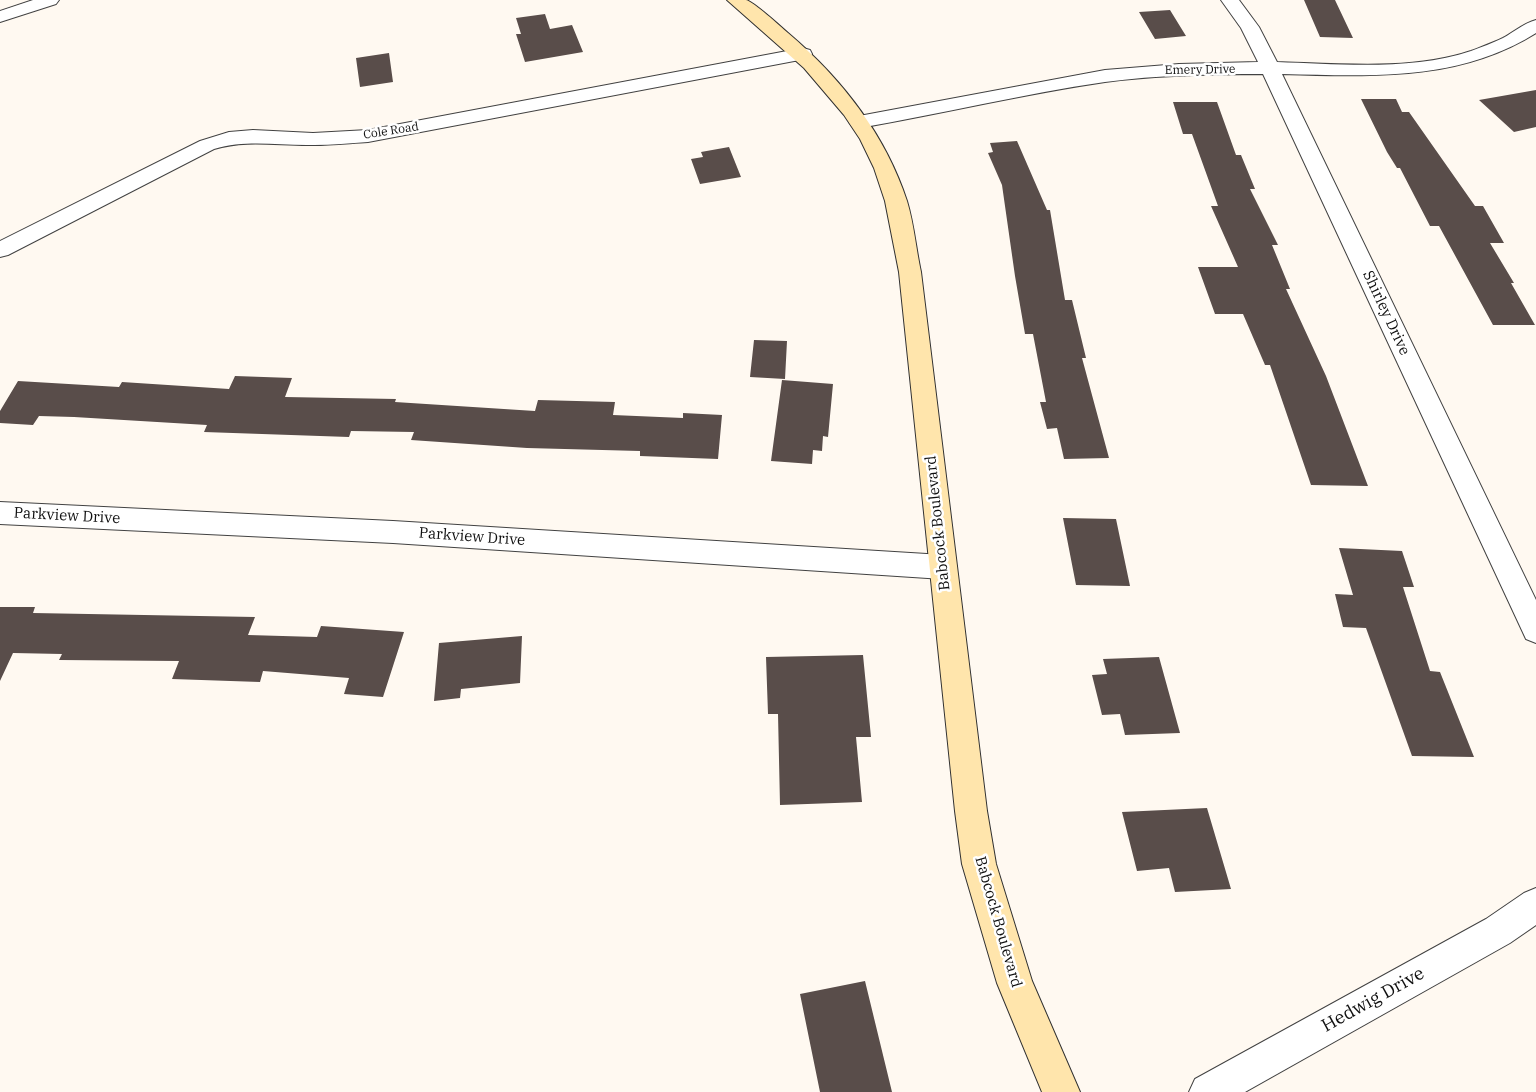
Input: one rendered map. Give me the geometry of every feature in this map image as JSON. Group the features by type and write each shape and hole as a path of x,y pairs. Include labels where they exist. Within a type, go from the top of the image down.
{"main road":[{"name":"Babcock Boulevard","path":"736,0 802,54 834,87 874,146 896,202 903,235 915,318 971,811 979,864 1015,983 1061,1092"}],"street":[{"path":"0,17 50,0"},
{"name":"Shirley Drive","path":"1230,0 1250,27 1270,68 1536,630"},
{"name":"Emery Drive","path":"859,122 1120,74 1162,70 1270,68 1390,69 1450,62 1486,53 1521,36 1536,25"},
{"name":"Cole Road","path":"0,250 207,145 229,138 253,136 312,139 378,134 802,54"},
{"name":"Parkview Drive","path":"0,512 393,532 943,566"},
{"name":"Hedwig Drive","path":"1208,1092 1498,931 1536,905"}],"building":[{"path":"1304,0 1335,0 1353,38 1320,37"},
{"path":"1170,10 1186,36 1155,39 1139,12"},
{"path":"545,14 550,29 572,25 583,52 525,62 516,34 521,34 516,18"},
{"path":"389,53 393,82 360,87 356,58"},
{"path":"1536,90 1536,127 1514,132 1479,100"},
{"path":"1361,99 1396,99 1402,112 1409,112 1475,206 1483,206 1504,243 1490,243 1514,283 1511,283 1535,325 1493,325 1439,226 1430,226 1400,168 1397,168 1387,152"},
{"path":"1173,102 1217,102 1236,155 1241,155 1255,189 1250,189 1278,245 1272,245 1290,289 1286,289 1326,376 1368,486 1311,485 1270,365 1265,365 1243,314 1215,314 1198,267 1238,267 1211,206 1218,206 1192,134 1183,134"},
{"path":"1017,141 1047,210 1050,210 1065,300 1072,300 1086,358 1082,358 1109,458 1064,459 1057,428 1047,429 1040,402 1046,402 1033,334 1025,334 1002,185 988,153 993,152 990,143"},
{"path":"729,147 741,177 700,184 691,159 703,157 701,152"},
{"path":"754,340 787,341 785,379 750,377"},
{"path":"235,376 292,378 285,397 396,399 395,402 535,411 538,400 615,402 613,415 683,418 683,413 722,415 718,459 640,456 640,451 527,448 411,440 414,432 351,431 349,437 204,432 207,425 39,416 33,425 0,423 0,411 18,381 119,387 122,382 229,389"},
{"path":"782,380 833,384 828,437 823,436 822,451 813,450 812,464 771,461"},
{"path":"1063,518 1116,519 1130,586 1076,585"},
{"path":"1339,548 1402,551 1414,587 1403,587 1430,671 1440,672 1474,757 1412,756 1366,628 1343,627 1335,594 1353,595"},
{"path":"0,607 35,607 33,613 255,617 248,635 317,637 321,626 404,632 383,697 344,694 349,678 263,671 260,682 172,679 179,661 59,660 62,654 13,653 0,681"},
{"path":"522,636 520,683 461,689 460,698 434,701 439,643"},
{"path":"863,655 871,737 856,737 862,802 780,805 778,714 768,714 766,657"},
{"path":"1159,657 1180,733 1125,735 1120,714 1102,715 1092,675 1107,674 1103,659"},
{"path":"1207,808 1231,889 1175,892 1169,868 1137,871 1122,812"},
{"path":"865,981 892,1092 820,1092 800,994"}]}
